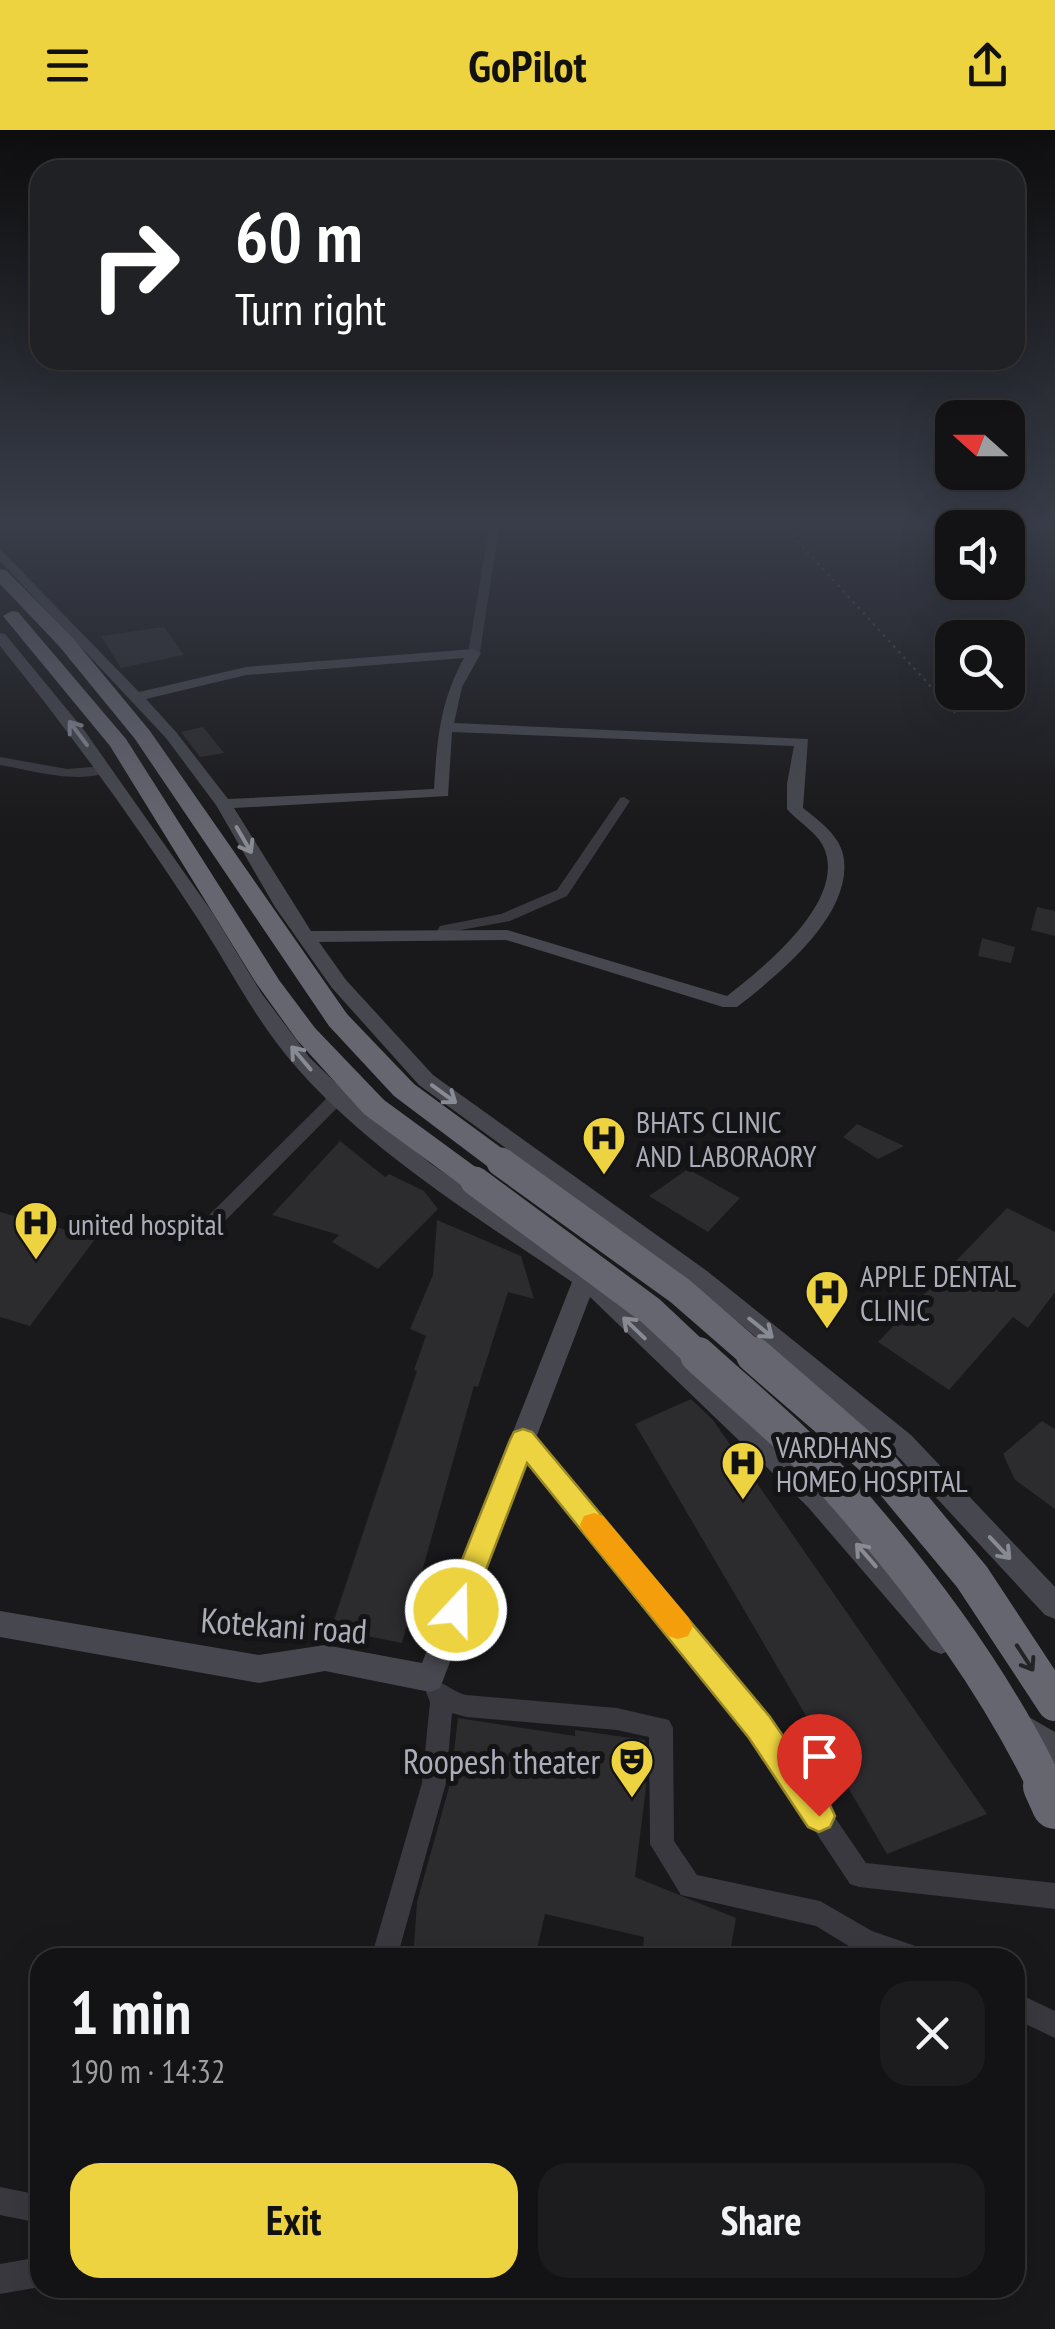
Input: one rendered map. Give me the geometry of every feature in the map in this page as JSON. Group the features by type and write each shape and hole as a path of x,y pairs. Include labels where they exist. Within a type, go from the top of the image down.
{"highway":[{"path":"20,627 119,743 269,983 306,1034 374,1107 488,1171 680,1291 873,1458 972,1577 1055,1703"},
{"path":"51,627 143,735 338,1020 488,1171 651,1312 837,1485 923,1594 1017,1727 1055,1806"}],"street":[{"path":"70,627 137,698 224,804 305,937 363,1014 426,1080 698,1277 902,1442 1055,1606"},
{"path":"224,804 442,793 444,728 456,688 474,654 478,627"},
{"path":"0,637 104,770 303,1063 423,1169 584,1278 816,1498 1007,1718 1055,1749"},
{"path":"137,698 246,671 474,654"},
{"path":"305,937 507,935 730,1003 799,941 833,894 835,856 823,832 795,810 795,784 804,742 444,728"},
{"path":"0,761 67,773 104,770"},
{"path":"441,936 445,929 505,918 562,893 624,801"},
{"path":"207,1228 338,1097"},
{"path":"387,1948 434,1783 436,1689 584,1278"},
{"path":"523,1440 760,1728 858,1875 1055,1896"},
{"name":"Kotekani road","path":"0,1624 259,1668 324,1658 436,1689"},
{"path":"436,1689 466,1706 617,1719 660,1728 662,1844 690,1886 820,1914 866,1942 884,1948"},
{"path":"1025,2010 1055,2025"},
{"path":"0,2201 30,2207"},
{"path":"0,2280 30,2274"}],"path":[{"path":"876,627 955,713"}],"building":[{"path":"164,627 184,655 121,668 101,636"},
{"path":"203,727 224,753 200,757 181,732"},
{"path":"1037,907 1055,911 1055,936 1031,930"},
{"path":"982,938 1015,947 1011,963 978,956"},
{"path":"857,1124 904,1146 878,1159 843,1137"},
{"path":"340,1141 385,1177 389,1174 424,1191 438,1209 378,1269 332,1242 339,1235 272,1215"},
{"path":"688,1169 740,1198 708,1232 649,1196"},
{"path":"1007,1208 1055,1232 1055,1292 1028,1328 1013,1317 949,1390 878,1342"},
{"path":"0,1212 96,1238 30,1326 0,1317"},
{"path":"437,1220 521,1256 534,1299 508,1292 478,1387 474,1386 402,1643 331,1629 417,1371 414,1370 426,1336 410,1329 433,1275"},
{"path":"691,1399 713,1420 987,1814 887,1854 635,1424"},
{"path":"1042,1421 1055,1429 1055,1509 1015,1480 1003,1454"},
{"path":"458,1718 575,1736 575,1730 645,1740 646,1787 635,1877 736,1918 731,1948 643,1948 644,1937 545,1914 537,1948 414,1948 417,1902 450,1784"}],"slow traffic":[{"path":"594,1525 678,1626"}],"place":[{"name":"BHATS CLINIC AND LABORAORY","path":"604,1176"},
{"name":"united hospital","path":"36,1261"},
{"name":"APPLE DENTAL CLINIC","path":"827,1330"},
{"name":"VARDHANS HOMEO HOSPITAL","path":"743,1501"},
{"name":"Roopesh theater","path":"632,1799"}],"route":[{"path":"456,1610 523,1440 760,1728 819,1816"}]}
